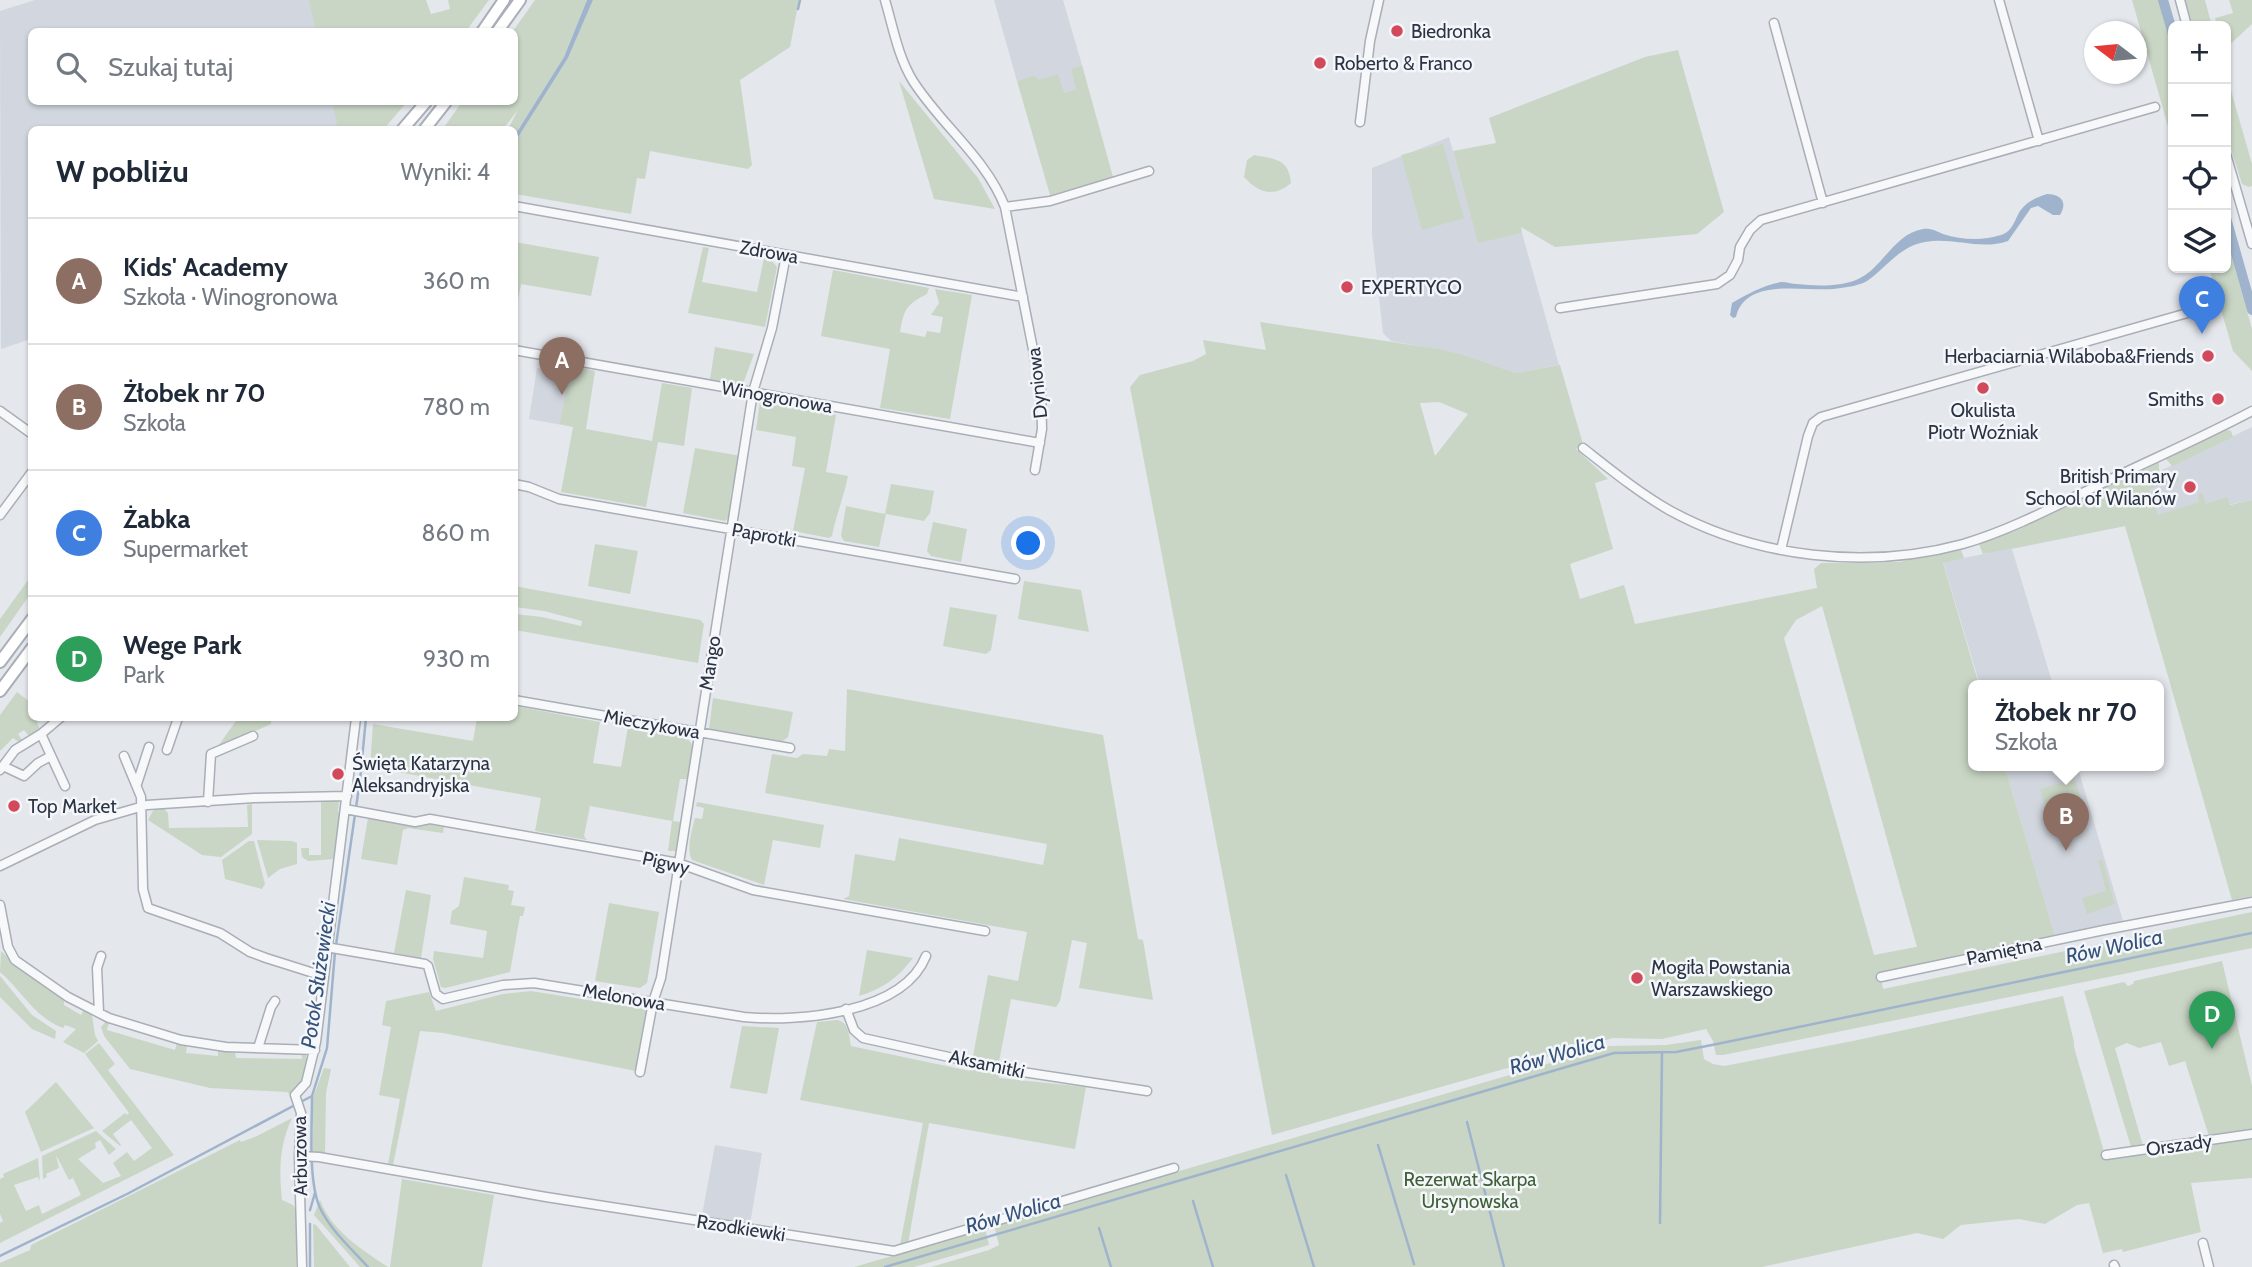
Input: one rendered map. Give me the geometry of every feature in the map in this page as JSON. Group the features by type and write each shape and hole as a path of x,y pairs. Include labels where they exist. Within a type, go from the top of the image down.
{"main road":[{"path":"485,28 504,0"},
{"path":"500,28 520,0"},
{"path":"405,126 423,105"},
{"path":"427,126 444,105"},
{"path":"0,662 28,624"},
{"path":"0,691 28,653"}],"street":[{"name":"Dyniowa","path":"885,0 909,75 980,165 998,190 1005,207 1041,390 1040,443 1035,470"},
{"path":"1360,122 1370,41 1379,0"},
{"path":"1999,0 2039,141"},
{"path":"2180,0 2186,21"},
{"path":"1774,23 1823,203"},
{"path":"1560,308 1717,284 1730,275 1738,260 1740,247 1750,230 1761,220 2155,107"},
{"path":"1005,207 1051,201 1149,171"},
{"path":"2231,171 2252,244"},
{"name":"Zdrowa","path":"518,206 1023,297"},
{"name":"Mango","path":"640,1072 653,1002 661,978 752,392 772,328 786,255"},
{"path":"1781,551 1808,436 1813,423 1821,417 2212,306"},
{"name":"Winogronowa","path":"518,351 1040,443"},
{"path":"0,411 28,430"},
{"path":"1583,448 1619,477 1671,511 1728,535 1781,551 1876,557 1909,554 1963,543 2020,523 2252,411"},
{"path":"0,515 28,477"},
{"name":"Paprotki","path":"518,485 559,499 1015,579"},
{"name":"Mieczykowa","path":"518,701 790,748"},
{"path":"51,756 38,763 24,776 1,768 20,746 56,721"},
{"path":"167,750 177,721"},
{"name":"Arbuzowa","path":"302,1267 300,1109 295,1096 308,1078 315,1050 347,810 356,721"},
{"path":"41,734 65,786"},
{"path":"208,802 211,754 253,736"},
{"path":"137,784 149,747"},
{"path":"124,756 137,784 142,806 143,890 148,908 220,933 250,952 323,976"},
{"path":"0,866 95,820 142,806 254,798 347,796"},
{"name":"Pigwy","path":"347,810 415,822 430,819 678,863 753,890 985,932"},
{"name":"Pamiętna","path":"1881,978 2252,902"},
{"path":"0,905 8,947 15,960 54,988 99,1012 134,1027 181,1040 226,1047 315,1050"},
{"name":"Melonowa","path":"328,947 425,964 428,966 436,994 443,999 503,985 534,983 766,1019 846,1009 874,1001 897,990 917,974 926,956"},
{"path":"99,1012 97,968 101,956"},
{"path":"258,1048 275,1001"},
{"name":"Aksamitki","path":"846,1009 854,1030 863,1038 1007,1070 1147,1091"},
{"name":"Orszady","path":"2106,1155 2252,1135"},
{"name":"Rzodkiewki","path":"301,1156 894,1251 1174,1168"},
{"path":"2203,1243 2210,1267"}],"shaded area":[{"path":"35,0 421,0 424,28 28,28 28,105 371,105 354,126 28,126 28,340 1,349 0,11"},
{"path":"994,0 1063,0 1082,65 1071,69 1077,89 1064,93 1038,80 1034,75 1017,81"},
{"path":"1449,137 1478,242 1522,233 1559,365 1516,373 1461,354 1391,341 1383,333 1372,234 1372,168"},
{"path":"548,362 595,371 585,429 529,419 537,368 546,369"},
{"path":"2252,427 2252,500 2012,549 2051,680 1978,680 1943,562 1989,553"},
{"path":"2006,771 2079,771 2123,921 2055,936"},
{"path":"715,1145 762,1153 750,1224 702,1215"}],"green space":[{"path":"309,0 426,0 431,14 450,9 448,0 489,0 468,28 315,28"},
{"path":"535,0 587,0 564,57 518,130 518,126 510,126 518,110 505,126 445,126 460,105 518,105 518,28 515,28"},
{"path":"593,0 799,0 790,47 740,80 752,165 748,169 650,151 645,179 637,178 631,214 518,195 518,136 568,58"},
{"path":"2132,0 2159,0 2168,33 2168,126 2147,53 2147,21 2138,21"},
{"path":"2185,0 2205,0 2211,21 2191,21"},
{"path":"2229,0 2252,0 2252,24 2231,43 2231,21 2216,21 2215,18 2233,13"},
{"path":"1678,50 1724,212 1697,234 1555,247 1521,227 1522,233 1478,243 1453,151 1496,143 1489,118 1645,57"},
{"path":"1082,65 1113,177 1050,195 1017,81 1034,75 1039,80 1058,74 1064,93 1076,89 1071,69"},
{"path":"899,81 978,178 995,209 934,199"},
{"path":"2231,90 2252,164 2252,186 2242,184 2231,149"},
{"path":"333,105 404,105 386,126 336,126"},
{"path":"1443,144 1464,218 1422,230 1401,155"},
{"path":"1254,155 1274,159 1284,165 1291,183 1272,192 1255,187 1244,177 1247,160"},
{"path":"518,243 599,257 591,296 521,284 518,300"},
{"path":"703,247 709,248 702,282 757,292 764,258 771,260 777,267 765,327 688,313"},
{"path":"2231,254 2252,329 2252,371 2233,351 2210,273 2231,273"},
{"path":"833,270 929,288 927,294 914,301 907,309 900,332 925,337 927,331 940,333 943,317 931,315 939,303 935,289 972,295 950,419 880,408 890,349 821,336"},
{"path":"1260,322 1438,349 1516,373 1560,365 1583,444 1576,449 1608,479 1595,483 1613,549 1570,564 1580,599 1624,585 1635,624 1817,588 1814,569 1821,563 1899,562 1961,550 1964,558 1943,563 1978,680 1968,680 1968,771 2006,771 2055,936 1880,973 1883,989 2252,912 2252,948 1723,1055 1716,1055 1713,1041 1706,1029 1662,1039 1613,1038 1272,1135 1130,387 1140,375 1193,361 1206,354 1203,340 1266,350","holes":["1439,402 1468,414 1435,456 1420,403","1822,606 1917,947 1874,955 1784,638 1796,620"]},
{"path":"715,347 754,354 743,384 710,379"},
{"path":"570,366 595,371 586,429 652,441 662,383 692,388 684,446 658,442 646,507 561,492 573,427 560,424"},
{"path":"760,401 836,415 826,472 848,476 832,536 829,538 793,531 805,468 792,466 796,437 756,430"},
{"path":"2227,430 2231,431 2233,437 2172,466 2166,459"},
{"path":"695,448 741,456 731,493 729,517 725,521 683,513"},
{"path":"2159,462 2159,472 2165,469 2169,477 2177,475 2179,480 2149,489 2158,515 2199,502 2198,494 2202,493 2206,504 2227,497 2230,505 2252,500 2252,896 2232,900 2125,526 1983,554 1979,544 2020,529 2083,499 2088,506 2092,504 2090,495"},
{"path":"891,484 934,491 930,513 924,521 886,514 879,547 844,541 841,536 846,506 885,514"},
{"path":"933,522 967,529 961,562 931,556 927,551"},
{"path":"595,544 638,551 630,594 588,586"},
{"path":"28,580 28,597 0,637 0,619"},
{"path":"1024,581 1081,590 1089,632 1018,619"},
{"path":"518,587 700,620 704,624 698,663 518,631 518,614 581,626 582,621 518,607"},
{"path":"950,607 997,615 991,650 986,654 943,646"},
{"path":"847,689 1103,735 1138,939 1143,940 1153,1000 1079,988 1087,943 1072,940 1060,1001 1056,1007 1011,999 999,1062 973,1056 988,975 1018,981 1027,932 843,899 849,896 855,854 895,861 899,838 1043,865 1047,844 765,793 772,754 797,758 803,754 827,756 829,749 845,751"},
{"path":"17,692 28,701 28,721 39,721 37,723 40,729 29,736 24,730 18,734 22,740 19,742 13,738 0,751 0,715"},
{"path":"713,698 793,712 788,737 780,743 717,733 709,729"},
{"path":"518,707 600,722 593,763 621,767 628,727 664,732 689,740 693,749 692,762 688,779 680,779 673,821 681,822 676,851 668,851 672,821 590,806 584,836 587,840 535,831 541,798 370,767 373,724 473,741 476,721 518,721"},
{"path":"236,721 271,721 271,724 216,749"},
{"path":"2075,779 2086,817 2051,827 2040,789"},
{"path":"339,800 335,859 308,861 302,857 301,848 309,848 309,855 321,855 321,801"},
{"path":"697,802 824,825 820,848 773,840 764,885 692,860 692,828 695,818 702,819 704,808 696,806"},
{"path":"252,804 252,834 221,857 202,855 148,820 154,809 163,808 168,813 169,828 248,827 247,805"},
{"path":"368,818 419,827 426,824 444,827 443,833 408,828 403,830 397,865 361,859"},
{"path":"257,840 297,843 297,864 280,869 268,878"},
{"path":"249,841 254,841 265,884 262,889 225,879 222,860"},
{"path":"2102,859 2115,904 2087,914 2082,898 2106,891 2098,860"},
{"path":"464,877 509,885 508,890 514,891 511,905 525,907 523,916 520,916 510,972 445,988 441,987 433,959 434,951 483,958 487,931 450,924 452,911 459,906"},
{"path":"406,890 431,895 421,958 394,953"},
{"path":"609,903 659,912 647,983 640,988 595,981"},
{"path":"867,950 913,958 889,982 859,996"},
{"path":"1,951 18,967 64,1000 64,1005 81,1015 84,1009 92,1015 98,1041 84,1053 63,1042 76,1029 65,1025 63,1028 53,1023 29,1003 0,972"},
{"path":"2222,961 2252,1086 2252,1131 2209,1136 2185,1061 2169,1066 2161,1042 2139,1048 2127,1043 2115,1048 2143,1146 2131,1147 2084,991 2124,982 2128,986 2134,981"},
{"path":"0,976 32,1015 56,1031 55,1039 32,1029 0,997"},
{"path":"531,991 644,1009 648,1013 636,1071 443,1033 420,1031 393,1165 388,1164 400,1099 379,1095 391,1027 382,1025 386,1001 429,992 436,1011 503,994"},
{"name":"Rezerwat Skarpa Ursynowska","path":"2063,996 2074,1047 2106,1159 2252,1139 2252,1178 2191,1183 2201,1232 2123,1252 2122,1249 2103,1253 2089,1203 2077,1205 2045,1224 2019,1219 1961,1225 1943,1239 1917,1233 1762,1267 931,1267 999,1245 994,1225 1609,1046 1666,1045 1701,1040 1704,1059 1724,1066"},
{"path":"837,1020 846,1026 851,1046 970,1071 971,1066 1000,1072 999,1078 1086,1087 1075,1149 929,1123 908,1244 900,1245 923,1123 800,1100 817,1022"},
{"path":"106,1021 109,1022 107,1030 175,1050 177,1043 187,1045 186,1053 218,1056 218,1050 235,1052 236,1058 302,1059 302,1054 305,1054 308,1061 302,1080 289,1094 210,1088 130,1069 104,1036 101,1027"},
{"path":"742,1026 779,1028 767,1094 730,1088"},
{"path":"99,1043 115,1064 108,1070 174,1155 0,1243 0,1223 3,1221 0,1214 0,1179 4,1177 3,1174 38,1158 40,1181 38,1177 14,1185 26,1211 39,1205 42,1214 81,1195 73,1178 69,1180 56,1155 59,1168 46,1174 47,1177 43,1179 42,1156 96,1131 116,1149 109,1155 100,1140 95,1143 96,1148 78,1159 103,1183 121,1176 113,1163 127,1152 134,1161 152,1148 131,1120 113,1134 120,1146 102,1131 125,1113 129,1113 85,1054"},
{"path":"324,1068 331,1069 326,1093 325,1153 313,1153 312,1100"},
{"path":"56,1082 94,1128 41,1152 25,1112"},
{"path":"292,1118 282,1149 280,1179 282,1200 293,1205 296,1210 296,1267 0,1267 0,1263 30,1250 31,1245 240,1140 241,1142 257,1136"},
{"path":"402,1179 494,1195 482,1267 390,1267"},
{"path":"320,1200 339,1230 388,1267 360,1267 314,1215"},
{"path":"313,1224 316,1225 350,1267 314,1267"},
{"path":"985,1229 989,1245 914,1267 854,1267"}],"water":[{"path":"587,0 593,0 568,58 518,137 518,130 564,57"},
{"path":"2047,194 2056,195 2062,200 2060,215 2053,215 2038,206 2031,208 2008,241 1985,245 1938,241 1914,245 1861,284 1828,289 1766,291 1752,295 1742,304 1736,317 1730,315 1732,303 1775,283 1827,285 1856,280 1874,268 1896,244 1913,232 1923,229 1965,239 2001,235 2011,228 2025,205"}],"waterway":[{"path":"798,9 800,0"},
{"path":"2163,0 2169,21"},
{"path":"2231,236 2252,310"},
{"name":"Potok Służewiecki","path":"336,945 366,721"},
{"name":"Rów Wolica","path":"885,1267 1614,1053 1676,1052 2252,933"},
{"name":"Potok Służewiecki","path":"0,1256 127,1194 312,1096 327,1048 335,952"},
{"path":"1660,1223 1662,1052"},
{"name":"Rów Wolica","path":"312,1096 312,1154 316,1197 330,1224 368,1267"},
{"path":"1467,1122 1504,1267"},
{"path":"1378,1145 1414,1264"},
{"path":"1286,1175 1314,1267"},
{"path":"310,1210 315,1193"},
{"path":"1193,1201 1213,1267"},
{"path":"310,1224 310,1267"},
{"path":"1099,1228 1111,1267"}],"place":[{"name":"Biedronka","path":"1397,31"},
{"name":"Roberto & Franco","path":"1320,63"},
{"name":"EXPERTYCO","path":"1347,287"},
{"name":"Żabka","path":"2202,334"},
{"name":"Herbaciarnia Wilaboba&Friends","path":"2208,356"},
{"name":"Okulista Piotr Woźniak","path":"1983,388"},
{"name":"Kids' Academy","path":"562,395"},
{"name":"Smiths","path":"2218,399"},
{"name":"British Primary School of Wilanów","path":"2190,487"},
{"name":"Święta Katarzyna Aleksandryjska","path":"338,774"},
{"name":"Top Market","path":"14,806"},
{"name":"Żłobek nr 70","path":"2066,851"},
{"name":"Mogiła Powstania Warszawskiego","path":"1637,978"},
{"name":"Wege Park","path":"2212,1049"}]}
